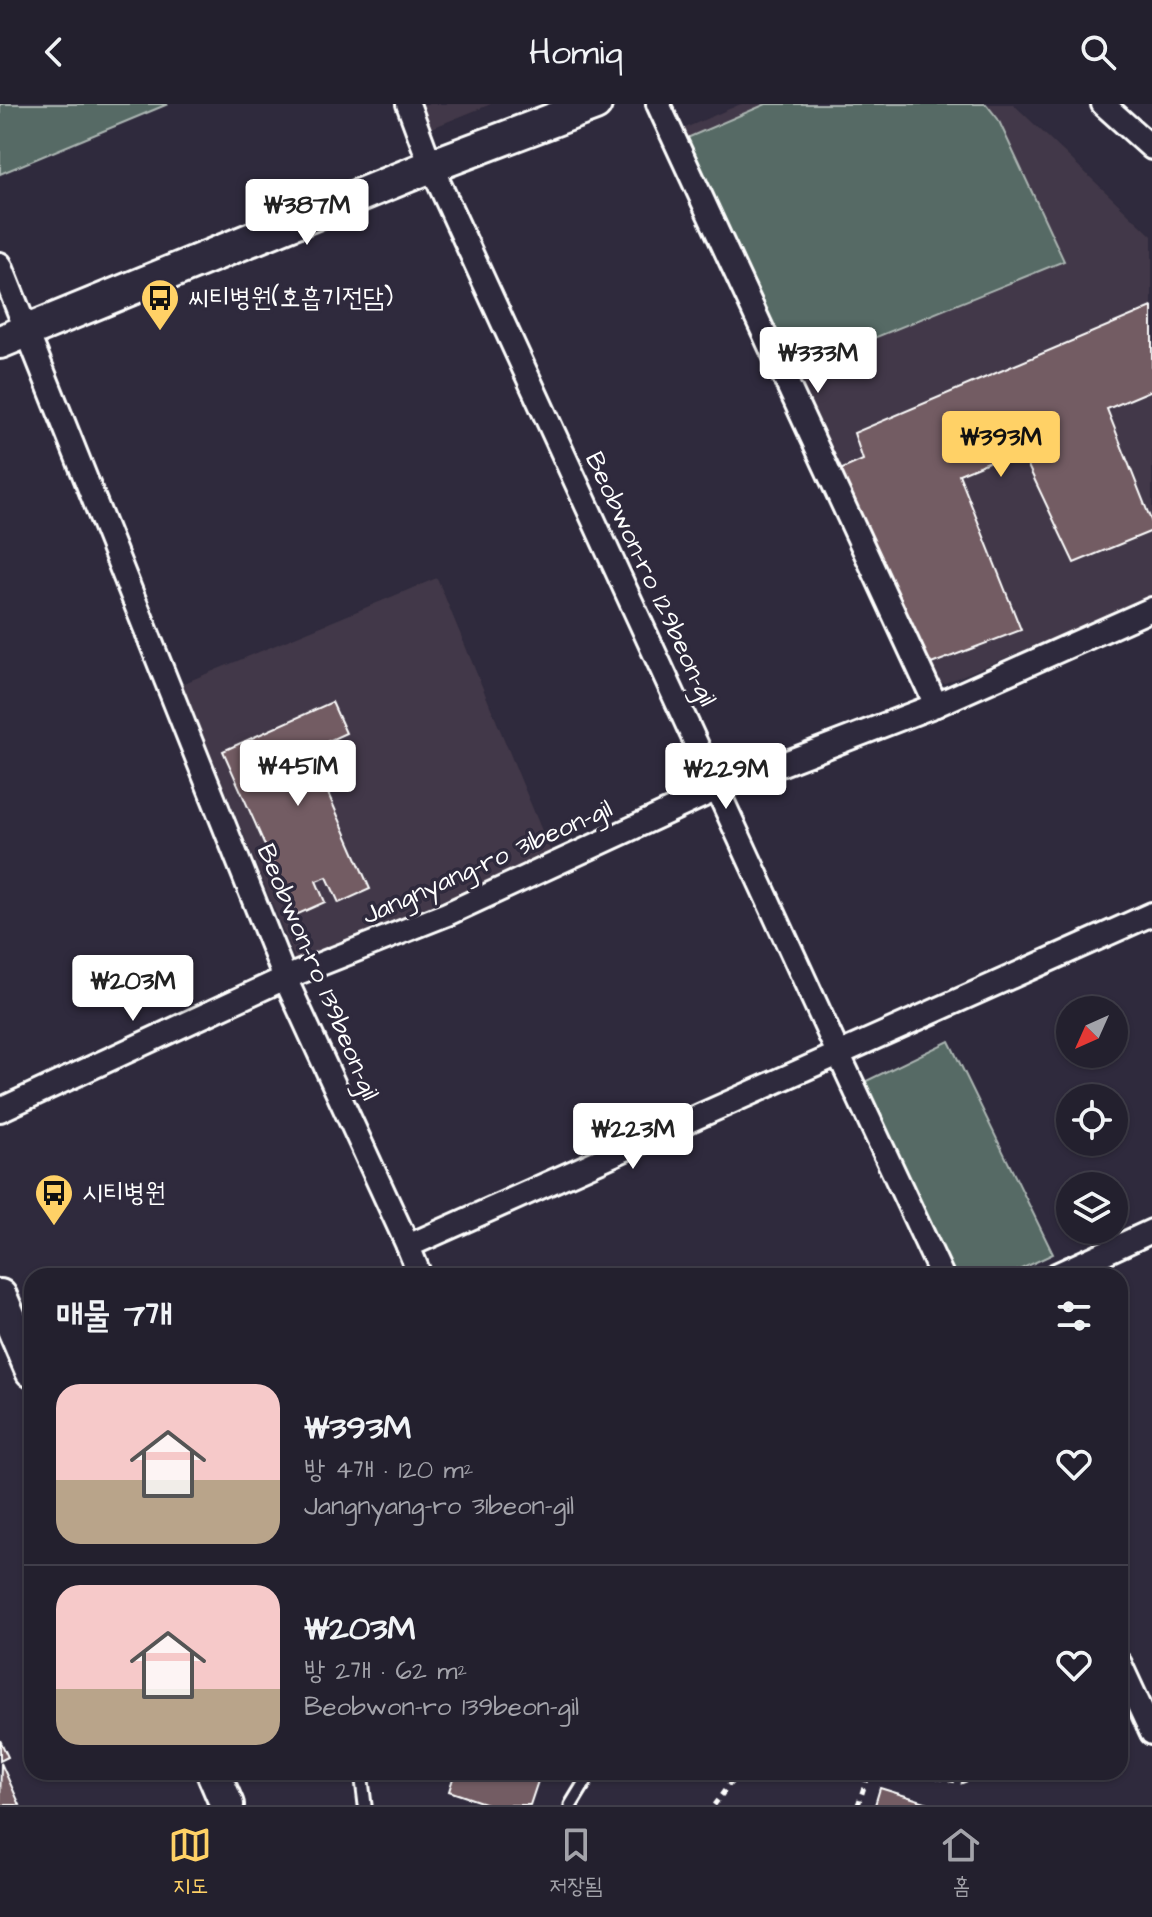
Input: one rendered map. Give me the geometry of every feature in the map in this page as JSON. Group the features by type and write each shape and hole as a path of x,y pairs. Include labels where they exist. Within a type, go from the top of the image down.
{"main road":[{"path":"14,336 431,166 595,104"},
{"path":"0,1296 24,1352"},
{"path":"216,1780 227,1805"}],"street":[{"name":"Beobwon-ro 129beon-gil","path":"408,104 431,166 938,1268"},
{"path":"658,104 936,705"},
{"path":"1103,104 1152,148"},
{"name":"Beobwon-ro 139beon-gil","path":"0,264 14,336 285,978 417,1268"},
{"name":"Jangnyang-ro 31beon-gil","path":"0,1110 285,978 447,914 717,789 936,705 1152,609"},
{"path":"408,1246 1152,914"},
{"path":"1071,1268 1152,1231"},
{"path":"1128,1681 1152,1733"}],"lane":[{"path":"362,1780 365,1805"},
{"path":"571,1805 586,1780"}],"path":[{"path":"714,1805 732,1780"},
{"path":"858,1805 866,1780"}],"shaded area":[{"path":"403,104 491,104 417,134"},
{"path":"741,104 1013,104 1152,236 1152,597 945,683 924,682 669,144 683,129"},
{"path":"437,578 552,855 295,960 182,684"}],"green space":[{"path":"0,104 168,104 0,174"},
{"path":"766,104 986,104 998,119 1064,261 795,370 687,138"},
{"path":"949,1041 1053,1254 1023,1268 942,1268 854,1087"}],"building":[{"path":"1152,307 1152,390 1107,409 1152,523 1152,531 1074,563 1020,449 959,474 1021,630 926,666 840,470 863,460 854,433"},
{"path":"332,702 346,733 309,750 370,889 339,903 327,877 316,881 325,902 296,915 223,751"},
{"path":"0,1740 8,1757 0,1761"},
{"path":"1,1763 20,1805 0,1805"},
{"path":"452,1780 538,1780 530,1805 490,1805 449,1791"},
{"path":"880,1788 935,1805 875,1805"}],"place":[{"name":"씨티병원(호흡기전담)","path":"160,332"},
{"name":"시티병원","path":"54,1227"}]}
